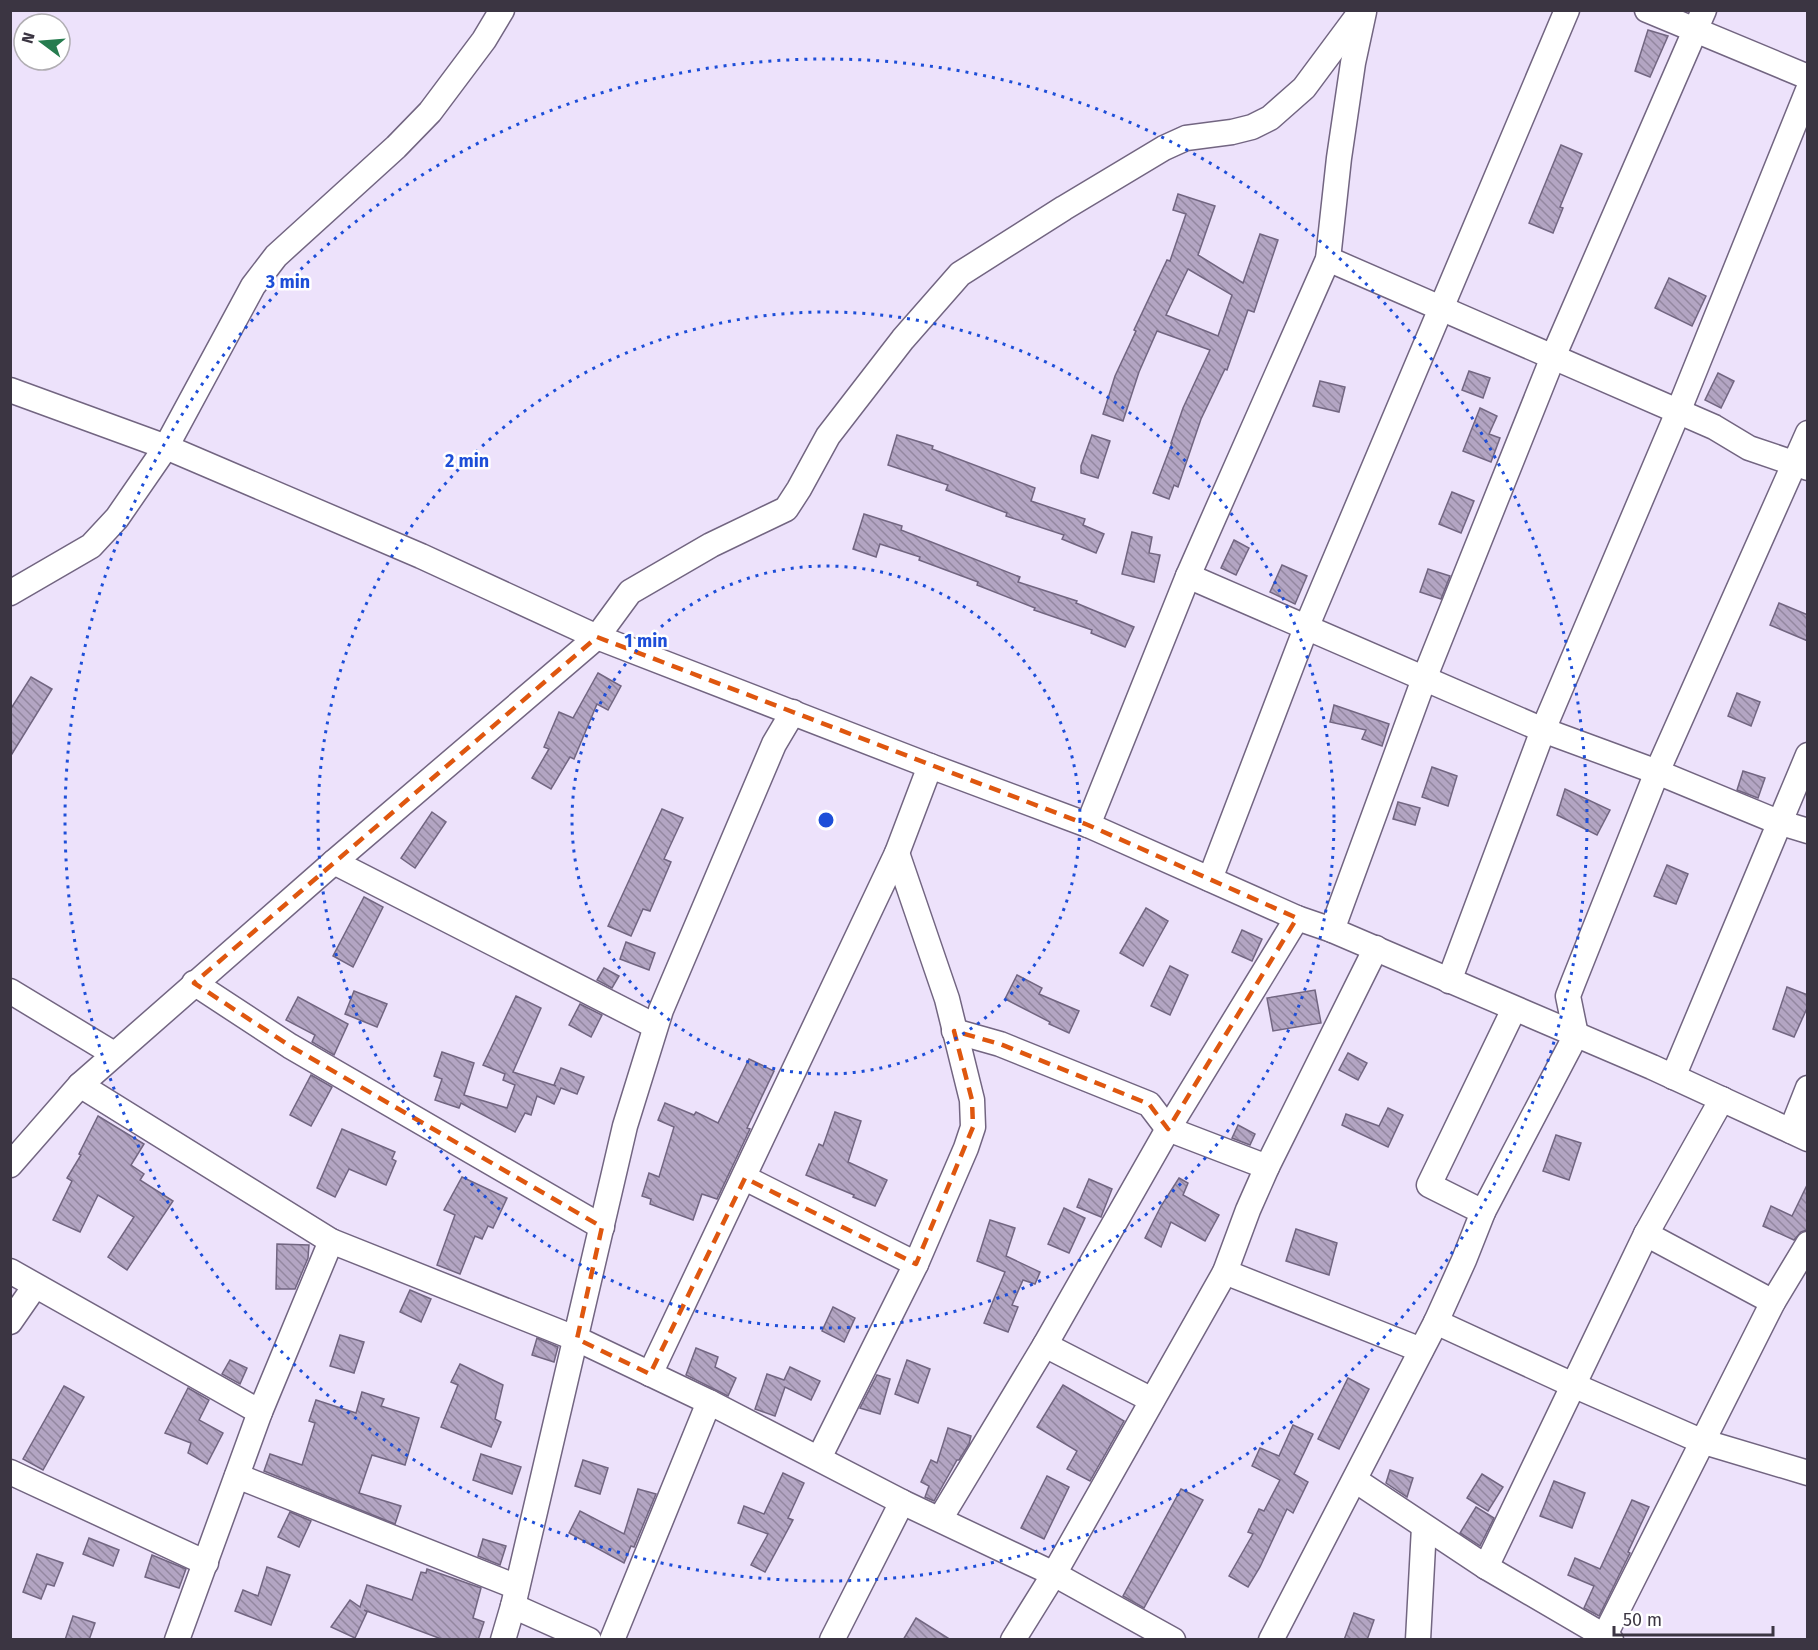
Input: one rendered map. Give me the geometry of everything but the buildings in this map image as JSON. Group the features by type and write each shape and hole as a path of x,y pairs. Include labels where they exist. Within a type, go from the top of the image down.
{"street":[{"path":"10,593 91,546 117,518 166,447 253,286 276,256 396,147 430,112 484,40 502,10"},
{"path":"1088,825 1188,576 1328,259 1341,147 1363,10"},
{"path":"10,1165 80,1085 334,862 597,637 630,592 711,544 786,509 828,436 903,339 960,274 1164,148 1186,138 1252,127 1270,118 1304,88 1363,10"},
{"path":"1210,879 1306,628 1567,10"},
{"path":"1647,10 1700,21 1808,77"},
{"path":"1332,930 1424,679 1553,357 1700,21"},
{"path":"1449,981 1543,730 1678,412 1808,90"},
{"path":"1328,259 1714,428 1749,448 1801,465"},
{"path":"10,390 166,447 421,556 597,637 1088,825 1297,918 1376,948 1673,1077 1799,1135 1808,1088"},
{"path":"1271,1640 1436,1322 1483,1212 1576,1035 1568,996 1657,772 1801,465 1808,433"},
{"path":"1188,576 1543,730 1657,772 1778,822 1808,831"},
{"path":"503,1640 577,1340 625,1126 656,1026 774,744 793,712"},
{"path":"1673,1077 1808,755"},
{"path":"650,1374 745,1178 897,853 930,766"},
{"path":"819,1458 916,1264 973,1127 972,1100 947,999 897,853"},
{"path":"334,862 656,1026"},
{"path":"940,1519 1045,1346 1168,1129 1297,918"},
{"path":"1013,1640 1054,1574 1225,1272 1267,1167 1376,948"},
{"path":"194,984 290,1046 602,1227"},
{"path":"10,991 114,1054"},
{"path":"1483,1212 1429,1185 1514,1009"},
{"path":"954,1031 1000,1044 1149,1104 1168,1129 1267,1167"},
{"path":"80,1085 331,1241 577,1340 650,1374 902,1502 1054,1574 1173,1640"},
{"path":"1486,1567 1646,1234 1722,1099"},
{"path":"745,1178 916,1264"},
{"path":"1646,1234 1773,1302"},
{"path":"177,1640 260,1412 331,1241"},
{"path":"1355,1480 1486,1567 1608,1637 1701,1441 1773,1302 1808,1244"},
{"path":"10,1271 260,1412"},
{"path":"1225,1272 1421,1350"},
{"path":"10,1322 35,1286"},
{"path":"1436,1322 1701,1441 1808,1473"},
{"path":"1045,1346 1152,1400"},
{"path":"612,1640 709,1402"},
{"path":"11,1474 206,1563"},
{"path":"237,1476 515,1596 589,1640"},
{"path":"832,1640 902,1502"},
{"path":"1418,1640 1424,1527"}],"highlighted area":[{"path":"597,637 1088,825 1297,918 1168,1129 1149,1104 1000,1044 954,1031 972,1100 973,1127 916,1264 745,1178 650,1374 577,1339 602,1227 290,1046 194,983"}]}
